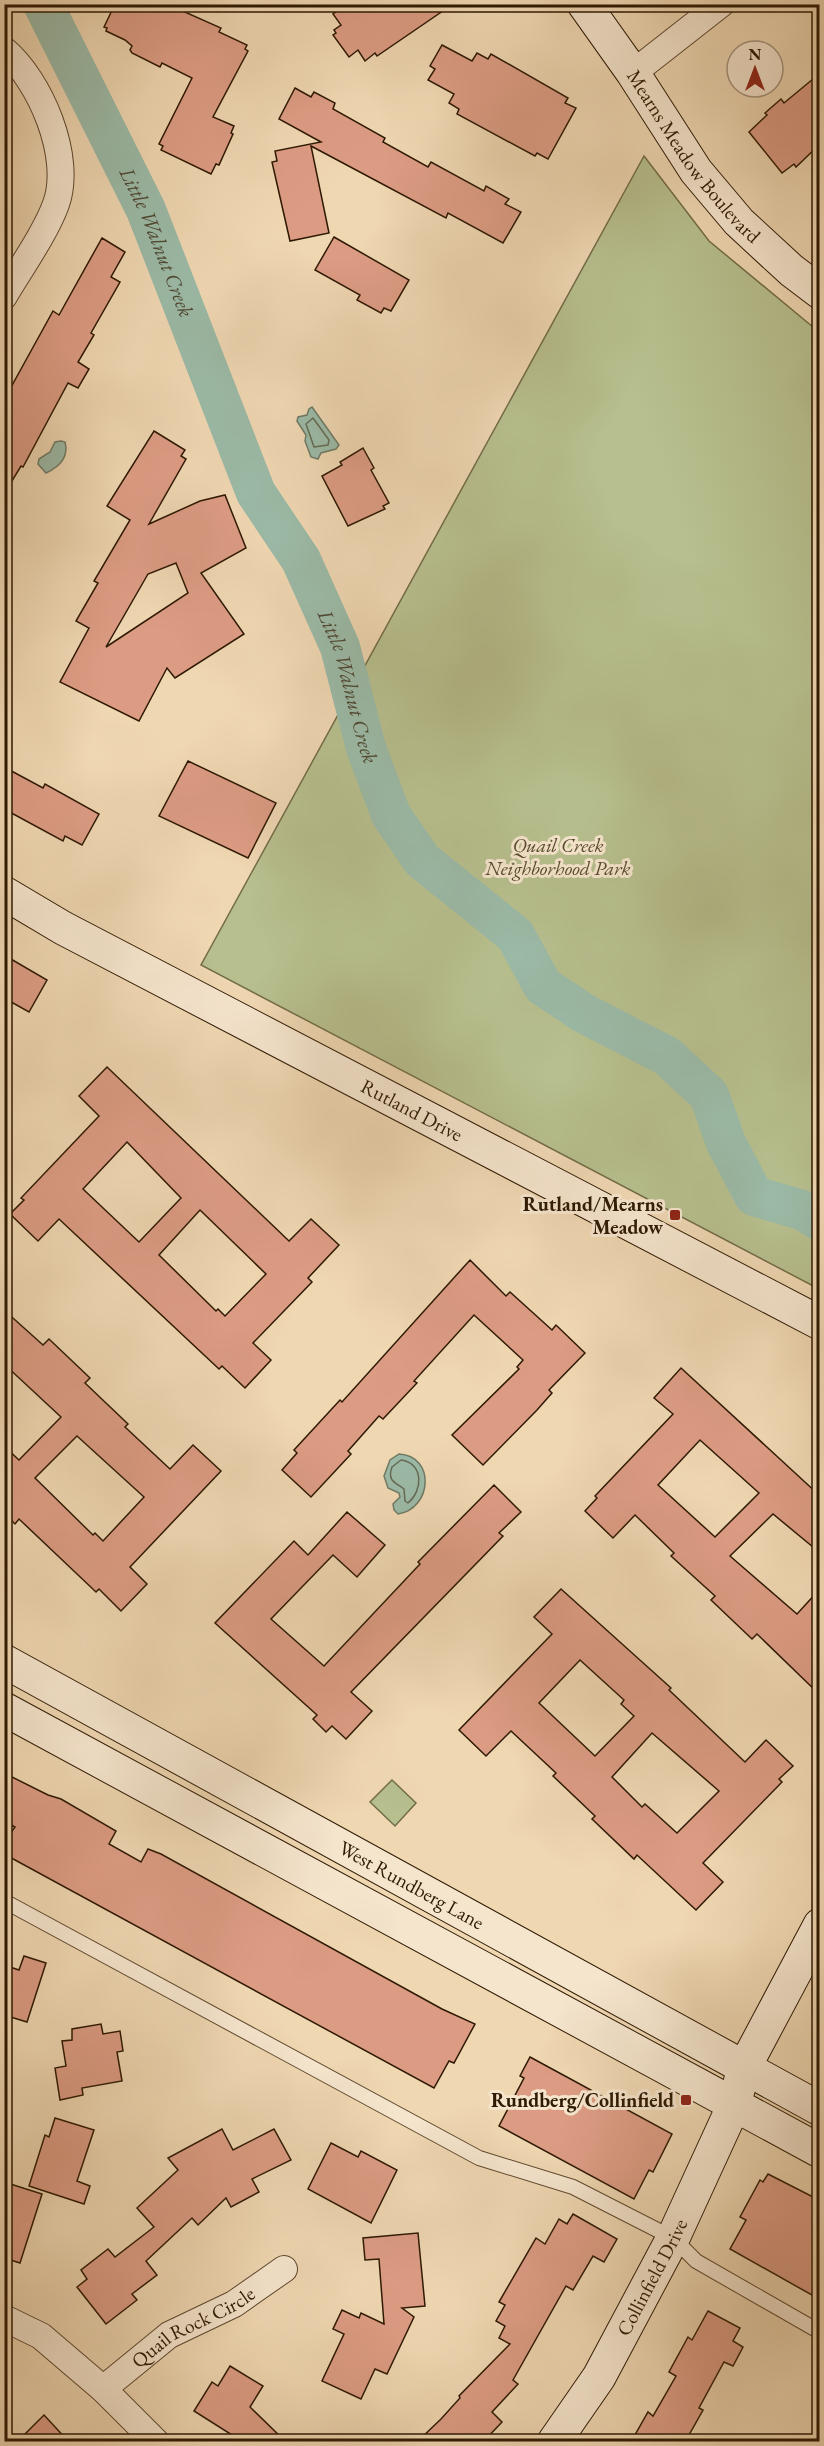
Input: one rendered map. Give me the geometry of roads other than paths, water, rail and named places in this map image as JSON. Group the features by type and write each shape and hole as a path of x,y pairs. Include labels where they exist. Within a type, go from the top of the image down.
{"main road":[{"name":"Mearns Meadow Boulevard","path":"584,4 633,73 696,171 739,222 791,270 819,292"},
{"name":"Rutland Drive","path":"4,893 63,928 819,1323"},
{"name":"West Rundberg Lane","path":"4,1662 819,2109"},
{"name":"West Rundberg Lane","path":"4,1709 819,2151"},
{"path":"273,1855 294,1821"},
{"path":"734,2105 744,2068 819,1925"},
{"name":"Collinfield Drive","path":"554,2442 599,2376 674,2238 734,2105"}],"street":[{"path":"633,73 721,4"},
{"path":"4,50 24,70 37,90 58,151 60,188 56,205 4,296"},
{"name":"Quail Rock Circle","path":"103,2389 169,2334 234,2304 284,2269"},
{"path":"4,2318 41,2336 103,2389 156,2442"}],"lane":[{"path":"4,1901 479,2158 573,2187 674,2238 696,2261 819,2332"}],"water":[{"path":"312,407 339,445 336,449 321,453 318,459 311,457 305,441 306,435 297,421 298,417 307,415"},
{"path":"55,442 65,442 66,447 64,457 59,465 46,473 38,464 39,459 50,452"},
{"path":"399,1454 411,1457 419,1464 424,1473 425,1483 418,1503 398,1514 393,1504 400,1497 399,1493 388,1488 384,1476 390,1460"}],"waterway":[{"name":"Little Walnut Creek","path":"43,4 146,210 256,493 301,560 340,647 366,748 391,815 422,860 515,935 543,986 585,1014 667,1056 709,1095 726,1143 754,1196 802,1210 820,1221"}],"place":[{"name":"Rutland/Mearns Meadow","path":"675,1215"},
{"name":"Rundberg/Collinfield","path":"686,2100"}],"park label":[{"name":"Quail Creek Neighborhood Park","path":"558,856"}]}
